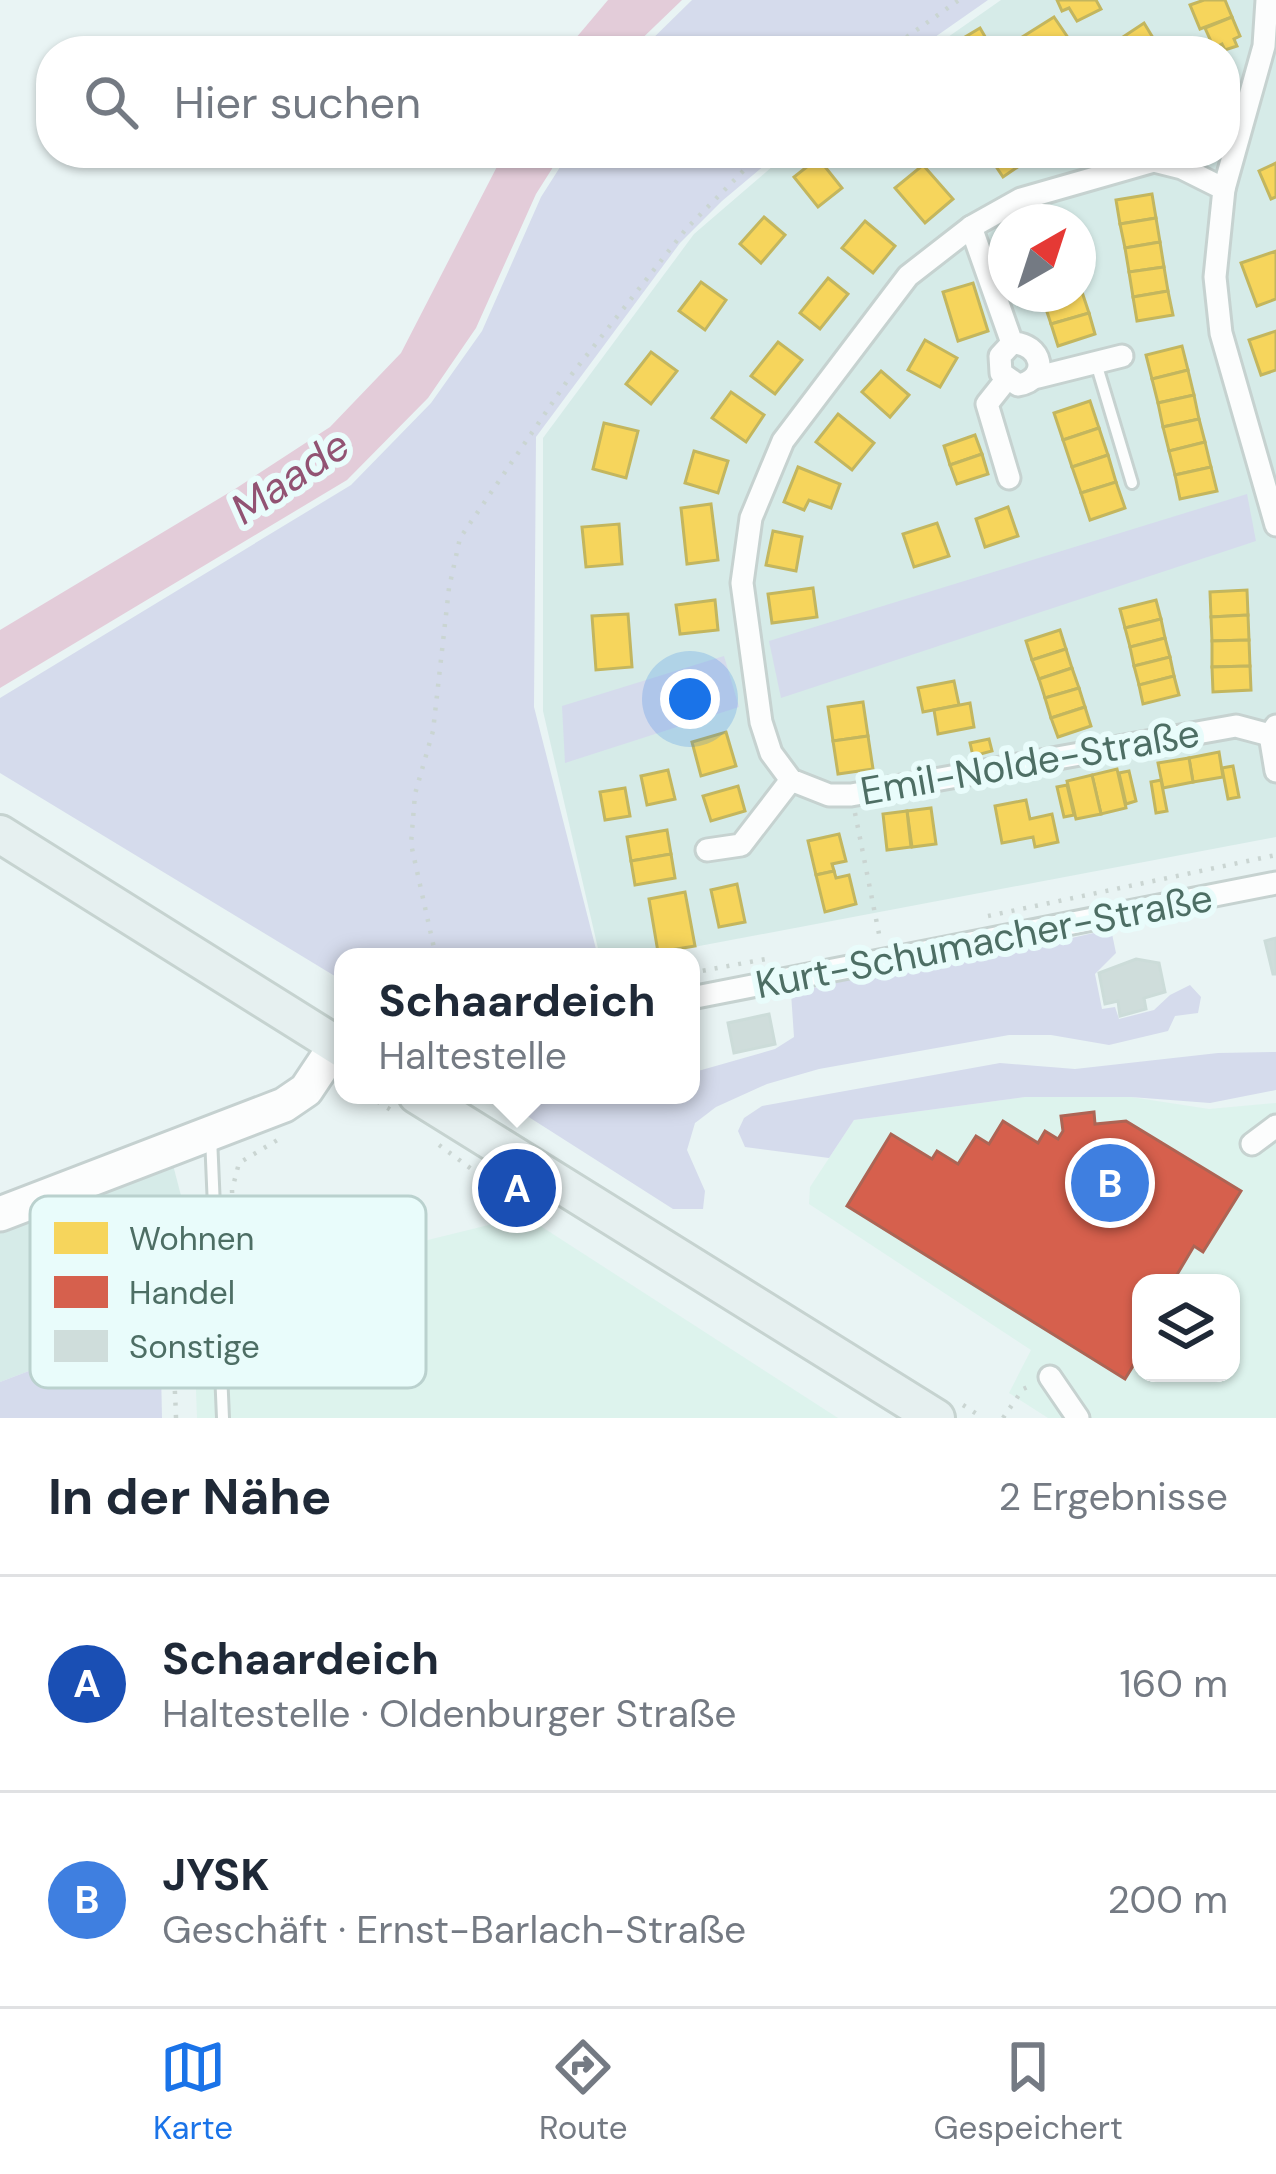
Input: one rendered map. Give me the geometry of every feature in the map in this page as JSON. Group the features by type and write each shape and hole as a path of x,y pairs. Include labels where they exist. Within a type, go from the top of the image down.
{"main road":[{"path":"0,834 334,1044"},
{"path":"431,1104 936,1418"}],"street":[{"path":"1240,132 1264,46 1267,0"},
{"path":"707,850 741,844 791,780 771,753 761,722 742,583 751,518 783,441 908,276 971,227 1022,200 1130,168"},
{"path":"1182,168 1224,189"},
{"path":"1230,168 1215,278 1222,332 1276,525"},
{"path":"971,227 1012,343"},
{"path":"1038,376 1041,363 1034,349 1012,343 1003,350 998,364 1006,380 1018,385 1122,356"},
{"path":"1006,380 987,404 1009,478"},
{"name":"Emil-Nolde-Straße","path":"791,780 829,795 851,795 1235,726 1273,730 1276,772"},
{"name":"Kurt-Schumacher-Straße","path":"700,996 1276,883"},
{"path":"47,1196 284,1105 306,1090 334,1054"},
{"path":"1252,1144 1276,1126"},
{"path":"0,1214 30,1203"},
{"path":"1050,1377 1078,1418"}],"lane":[{"path":"1096,363 1132,483"},
{"path":"211,1134 213,1196"},
{"path":"223,1388 223,1418"}],"path":[{"path":"908,36 959,0"},
{"path":"434,948 411,844 415,794 433,731 449,588 460,538 572,374 686,229 746,168"},
{"path":"851,795 880,939"},
{"path":"969,920 1276,855"},
{"path":"700,971 789,955"},
{"path":"1003,1418 1015,1402"}],"shaded area":[{"path":"692,0 988,0 936,36 655,36"},
{"path":"1001,0 1276,0 1276,837 689,948 598,948 543,711 543,438 694,234 771,168 1240,168 1240,36 949,36"},
{"path":"559,168 761,168 680,243 536,437 534,707 596,948 334,948 334,976 0,773 0,698 351,485 431,403 482,331 541,197"},
{"path":"1247,494 1256,541 781,698 769,641"},
{"path":"724,656 739,707 565,763 562,706"},
{"path":"1111,929 1116,953 1095,974 1102,1009 1115,1007 1119,1019 1154,1010 1190,985 1201,997 1198,1013 1175,1016 1168,1031 1109,1045 1051,1035 1009,1035 819,1069 767,1084 716,1107 695,1123 687,1150 705,1191 703,1209 673,1209 524,1114 516,1104 700,1104 700,1070 775,1049 794,1037 791,993 964,954 1041,945"},
{"path":"1276,1052 1276,1090 1210,1103 1025,1097 854,1120 829,1158 745,1147 738,1131 744,1118 762,1106 1000,1063 1075,1069 1218,1053"},
{"path":"1025,1097 1131,1097 1209,1109 1276,1103 1276,1418 1048,1418 1009,1393 1031,1350 809,1204 810,1187 854,1120"},
{"path":"172,1161 181,1196 81,1196"},
{"path":"30,1215 30,1371 0,1382 0,1227"},
{"path":"525,1216 838,1418 197,1418 196,1388 426,1388 426,1240"},
{"path":"30,1371 30,1388 161,1388 162,1418 0,1418 0,1382"}],"water":[{"path":"608,0 682,0 645,36 578,36"},
{"name":"Maade","path":"496,168 552,168 536,194 476,328 428,398 347,480 0,688 0,630 330,427 401,353"}],"building: Wohnen":[{"path":"1057,0 1096,0 1101,9 1077,21 1069,8 1062,11"},
{"path":"1225,0 1232,17 1200,29 1190,5"},
{"path":"1054,17 1067,36 1024,36"},
{"path":"1232,17 1240,36 1209,36 1205,28"},
{"path":"1144,23 1152,36 1124,36"},
{"path":"1276,163 1276,197 1271,199 1259,171"},
{"path":"805,168 826,168 842,188 818,207 794,177"},
{"path":"926,168 953,199 925,223 895,188"},
{"path":"1152,194 1156,218 1120,224 1116,200"},
{"path":"764,217 785,235 761,263 740,244"},
{"path":"1156,218 1160,242 1125,248 1120,224"},
{"path":"865,221 895,246 873,273 842,248"},
{"path":"1160,242 1164,267 1129,272 1125,248"},
{"path":"1276,251 1276,299 1257,306 1241,263"},
{"path":"1164,267 1168,291 1133,297 1129,272"},
{"path":"828,278 848,294 820,329 800,313"},
{"path":"701,282 726,300 705,330 679,311"},
{"path":"973,283 988,331 958,341 943,292"},
{"path":"1168,291 1173,315 1137,321 1133,297"},
{"path":"1047,312 1089,313 1051,324"},
{"path":"1089,313 1095,334 1058,346 1051,324"},
{"path":"1276,331 1276,370 1261,375 1249,340"},
{"path":"925,340 957,358 940,387 908,370"},
{"path":"778,342 802,360 775,394 751,376"},
{"path":"1182,346 1188,370 1152,379 1146,355"},
{"path":"651,352 677,371 651,404 626,384"},
{"path":"1188,370 1194,395 1158,403 1152,379"},
{"path":"881,371 909,395 890,417 862,392"},
{"path":"731,392 764,415 746,442 712,418"},
{"path":"1194,395 1199,419 1163,427 1158,403"},
{"path":"1090,401 1099,428 1063,440 1054,413"},
{"path":"838,414 874,443 852,470 816,442"},
{"path":"1199,419 1205,442 1169,451 1163,427"},
{"path":"604,423 638,431 626,478 593,469"},
{"path":"1099,428 1108,455 1072,467 1063,440"},
{"path":"975,435 982,454 950,465 944,446"},
{"path":"1205,442 1211,467 1175,475 1169,451"},
{"path":"694,451 728,461 718,493 685,483"},
{"path":"982,454 988,474 957,484 950,465"},
{"path":"1108,455 1116,482 1081,493 1072,467"},
{"path":"798,467 840,484 831,508 809,500 804,510 784,502"},
{"path":"1211,467 1217,491 1180,499 1175,475"},
{"path":"1116,482 1125,508 1090,520 1081,493"},
{"path":"711,504 718,560 687,564 681,508"},
{"path":"1008,507 1018,536 985,547 976,519"},
{"path":"937,523 949,556 914,567 903,534"},
{"path":"619,524 622,564 586,567 582,527"},
{"path":"773,531 802,537 796,571 766,565"},
{"path":"813,588 817,617 772,623 768,594"},
{"path":"1247,590 1248,615 1211,617 1210,592"},
{"path":"715,600 718,630 680,634 676,605"},
{"path":"1156,600 1161,619 1125,628 1120,609"},
{"path":"628,614 632,667 596,670 592,616"},
{"path":"1248,615 1249,640 1212,641 1211,617"},
{"path":"1161,619 1165,638 1130,647 1125,628"},
{"path":"1060,630 1066,649 1032,660 1026,641"},
{"path":"1165,638 1170,657 1134,666 1130,647"},
{"path":"1249,640 1250,666 1212,667 1212,641"},
{"path":"1066,649 1072,668 1039,679 1032,660"},
{"path":"1170,657 1174,676 1139,685 1134,666"},
{"path":"1250,666 1251,690 1213,692 1212,667"},
{"path":"1072,668 1079,688 1045,698 1039,679"},
{"path":"1174,676 1179,695 1143,704 1139,685"},
{"path":"954,681 959,705 923,712 918,688"},
{"path":"1079,688 1085,707 1051,718 1045,698"},
{"path":"863,702 868,736 833,741 828,707"},
{"path":"970,703 974,727 938,734 934,710"},
{"path":"1085,707 1091,726 1058,737 1051,718"},
{"path":"726,732 736,766 701,776 692,742"},
{"path":"868,736 873,769 838,774 833,741"},
{"path":"989,739 992,751 973,756 970,743"},
{"path":"1219,752 1223,777 1193,782 1189,758"},
{"path":"1189,758 1193,782 1163,788 1158,763"},
{"path":"1233,766 1239,797 1228,799 1222,768"},
{"path":"1117,769 1126,808 1101,814 1092,775"},
{"path":"668,770 675,799 647,805 641,776"},
{"path":"1129,771 1136,801 1126,804 1119,773"},
{"path":"1092,775 1101,814 1076,819 1067,781"},
{"path":"1161,780 1167,811 1156,813 1151,782"},
{"path":"1067,785 1074,815 1064,817 1057,787"},
{"path":"738,786 745,811 711,821 703,796"},
{"path":"625,788 630,816 605,820 600,792"},
{"path":"1026,800 1030,819 1052,814 1058,842 1035,847 1033,837 1002,843 995,806"},
{"path":"931,808 936,844 912,847 907,811"},
{"path":"907,811 911,847 887,850 883,814"},
{"path":"667,830 671,854 631,861 627,837"},
{"path":"839,834 846,861 832,864 834,871 816,875 808,841"},
{"path":"671,854 675,878 635,885 631,861"},
{"path":"834,871 836,878 849,875 856,904 825,912 816,875"},
{"path":"737,884 745,922 719,927 711,890"},
{"path":"685,892 695,946 657,948 649,899"}],"building: Handel":[{"path":"1094,1112 1095,1124 1126,1121 1241,1191 1203,1252 1194,1246 1177,1274 1132,1274 1132,1368 1125,1379 847,1206 891,1134 932,1159 937,1151 958,1164 976,1136 989,1144 1003,1121 1038,1143 1045,1131 1058,1139 1063,1131 1061,1116"}],"building: Sonstige":[{"path":"1276,938 1276,974 1273,974 1265,941"},
{"path":"1136,959 1159,963 1165,992 1144,998 1146,1009 1120,1016 1118,1001 1105,1004 1099,973"},
{"path":"769,1014 775,1044 734,1053 728,1023"}],"place":[{"name":"JYSK","path":"1110,1183"},
{"name":"Schaardeich","path":"517,1188"}]}
